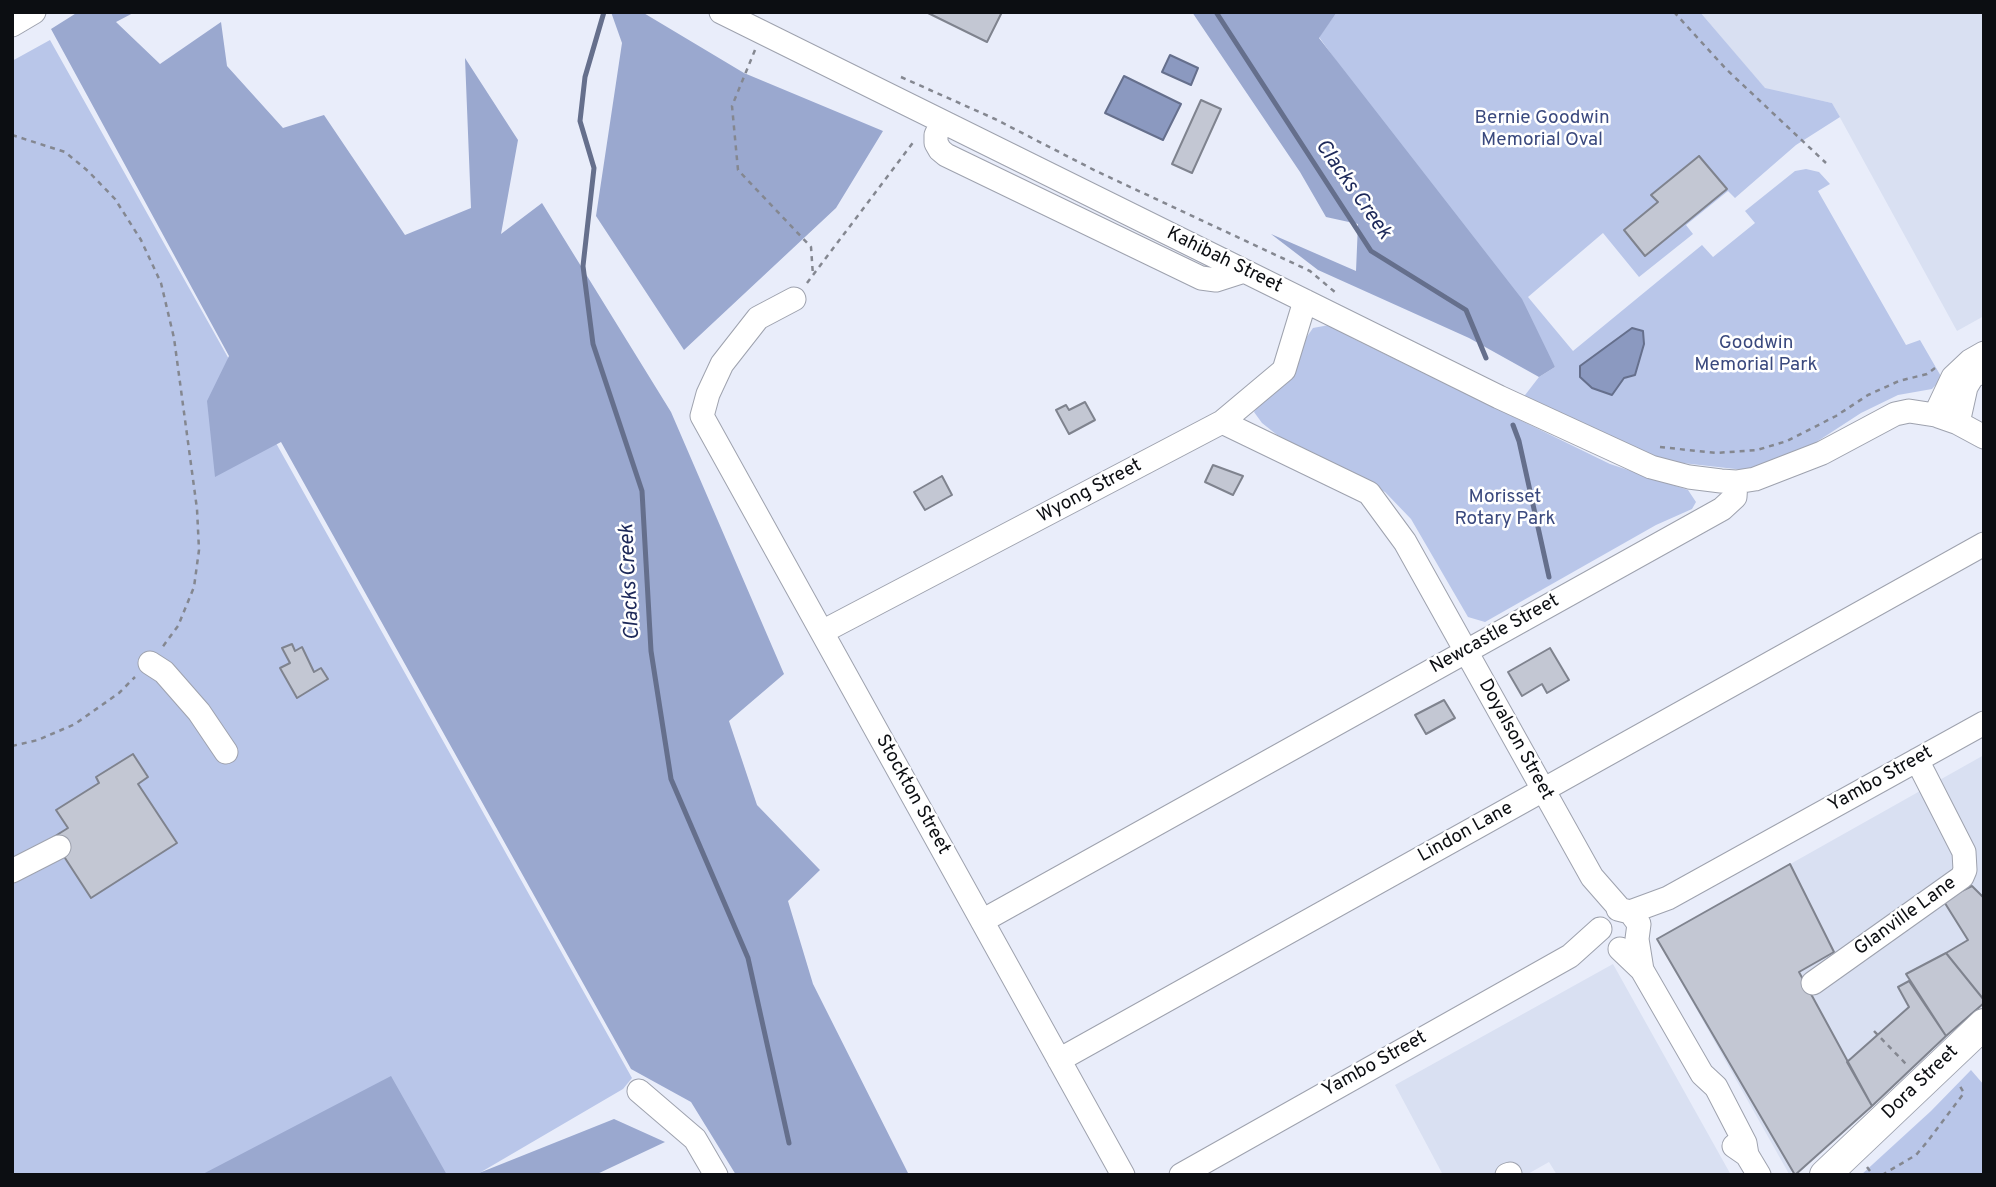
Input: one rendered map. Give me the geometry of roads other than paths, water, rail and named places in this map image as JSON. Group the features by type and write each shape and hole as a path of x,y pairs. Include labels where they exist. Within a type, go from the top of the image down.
{"main road":[{"name":"Dora Street","path":"1863,1154 1984,1024"},
{"name":"Dora Street","path":"1825,1175 1863,1154 1984,1041"}],"street":[{"path":"12,25 34,12"},
{"name":"Kahibah Street","path":"721,12 1633,460 1689,477 1736,482"},
{"name":"Stockton Street","path":"794,299 758,317 722,365 708,394 702,416 1123,1175"},
{"name":"Wyong Street","path":"822,632 1222,422 1284,370 1305,301"},
{"path":"1935,415 1953,377 1970,361 1984,353"},
{"path":"1958,423 1966,387 1972,377 1984,370"},
{"path":"1736,482 1755,479 1805,461 1895,414 1909,411 1935,415 1958,423 1984,437"},
{"name":"Doyalson Street","path":"1222,422 1369,493 1405,542 1620,929"},
{"name":"Newcastle Street","path":"982,921 1722,509 1735,497 1736,482"},
{"name":"Lindon Lane","path":"1059,1060 1984,544"},
{"path":"150,663 164,672 199,712 226,752"},
{"name":"Yambo Street","path":"1181,1175 1620,929 1668,898 1984,723"},
{"name":"Glanville Lane","path":"1813,983 1962,877 1965,870 1964,852 1917,760"},
{"path":"12,871 59,847"},
{"path":"1620,929 1702,1073 1705,1093 1735,1147 1753,1165"},
{"path":"639,1091 695,1139 716,1175"}],"waterway":[{"name":"Clacks Creek","path":"604,12 585,77 580,121 594,168 583,266 593,344 642,491 651,651 671,779 748,958 789,1143"},
{"name":"Clacks Creek","path":"1216,12 1371,251 1466,310 1486,358"},
{"name":"Clacks Creek","path":"1513,425 1519,441 1549,577"}],"park label":[{"name":"Bernie Goodwin Memorial Oval","path":"1542,130"},
{"name":"Goodwin Memorial Park","path":"1756,355"},
{"name":"Morisset Rotary Park","path":"1505,509"}]}
